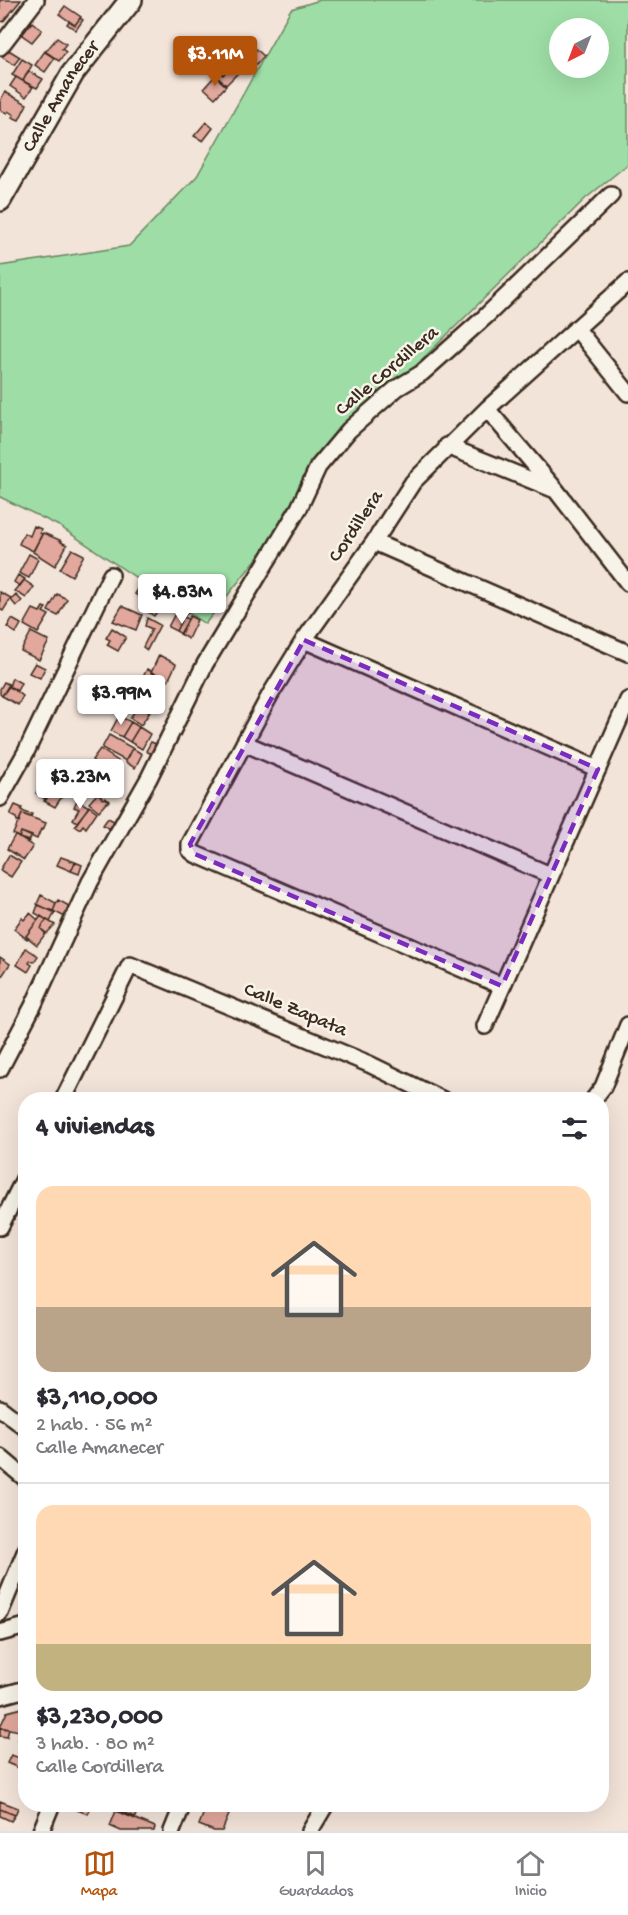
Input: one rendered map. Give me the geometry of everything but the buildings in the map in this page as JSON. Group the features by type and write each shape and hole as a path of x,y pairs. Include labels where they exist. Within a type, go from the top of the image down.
{"main road":[{"name":"Calle Amanecer","path":"0,200 73,73 131,0"}],"street":[{"path":"0,46 36,0"},
{"name":"Calle Cordillera","path":"0,1069 33,1006 90,882 149,778 205,664 299,508 318,467 349,430 397,388 422,373 485,317 611,195"},
{"name":"Cordillera","path":"502,986 195,854 190,850 190,844 270,695 304,640 374,542 413,482 447,446 628,282"},
{"path":"576,328 628,393"},
{"path":"487,409 555,489 628,583"},
{"path":"447,446 555,489"},
{"path":"374,542 628,653"},
{"path":"0,798 26,752 111,575"},
{"path":"304,640 598,769"},
{"path":"484,1026 628,700"},
{"path":"244,743 550,875"},
{"name":"Calle Zapata","path":"67,1092 130,965 369,1064 427,1092"},
{"path":"599,1092 628,1025"},
{"path":"0,1227 18,1191"},
{"path":"0,1408 18,1422"},
{"path":"0,1457 18,1472"},
{"path":"0,1612 18,1569"},
{"path":"0,1633 18,1628"},
{"path":"0,1696 18,1691"},
{"path":"41,1831 49,1812"},
{"path":"172,1831 180,1812"},
{"path":"310,1831 321,1812"}],"highlighted area":[{"path":"304,640 598,769 502,986 195,854 190,844"}],"green space":[{"path":"320,0 628,0 628,164 585,199 388,393 205,624 59,526 0,497 0,266 129,246 197,176 291,9"}]}
